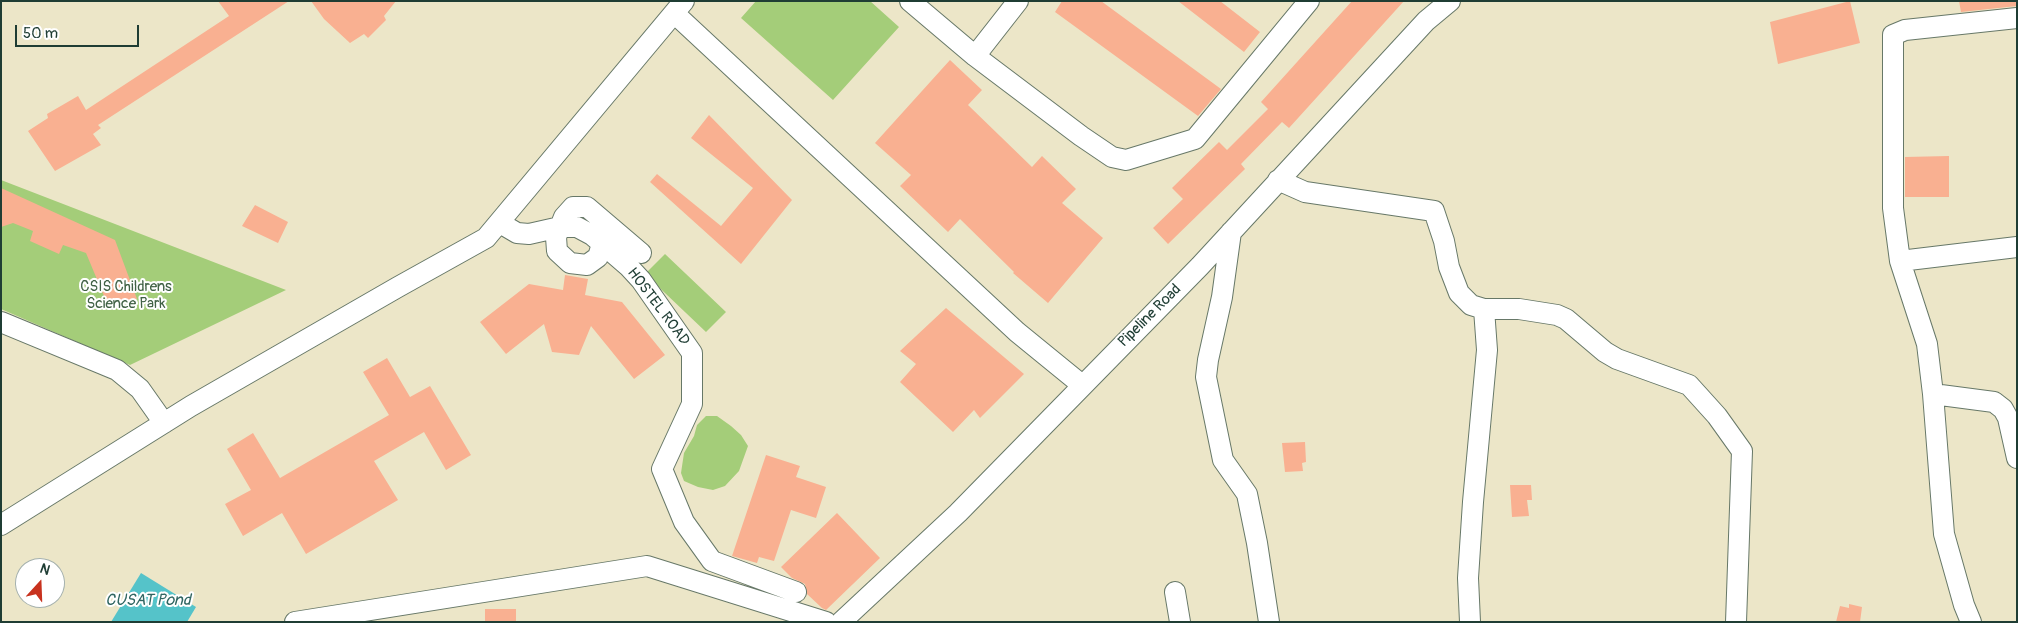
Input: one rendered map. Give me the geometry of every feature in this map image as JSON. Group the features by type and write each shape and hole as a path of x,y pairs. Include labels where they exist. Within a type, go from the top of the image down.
{"street":[{"path":"910,1 975,56 1081,136 1112,157 1126,160 1195,139 1310,1"},
{"path":"975,56 1018,1"},
{"name":"Pipeline Road","path":"841,622 958,513 1200,266 1426,21 1450,1"},
{"path":"1,525 164,423 486,238 679,7 1017,332 1082,385"},
{"path":"1971,622 1964,605 1944,534 1933,394 1927,344 1900,261 1893,208 1893,35 1905,30 2017,18"},
{"path":"1278,180 1305,192 1434,211 1444,242 1449,267 1459,293 1471,305 1557,315 1566,319 1605,352 1617,359 1689,385 1717,416 1742,451 1736,622"},
{"path":"602,244 598,257 587,265 570,263 557,251 556,237 564,217 573,207 587,207 641,253"},
{"name":"HOSTEL ROAD","path":"500,223 517,233 529,234 560,227 577,227 592,235 640,280 692,353 692,404 662,469 684,522 712,561 796,592"},
{"path":"1231,232 1222,297 1206,377 1223,460 1247,494 1269,622"},
{"path":"1900,261 2017,247"},
{"path":"1470,622 1468,578 1473,502 1487,350 1493,309"},
{"path":"1,322 117,370 140,389 164,423"},
{"path":"1933,394 1994,402 2003,408 2008,418 2017,458"},
{"path":"295,622 647,566 826,622"},
{"path":"1174,592 1180,622"}],"green space":[{"path":"756,1 870,1 899,27 833,100 741,18"},
{"name":"CSIS Childrens Science Park","path":"1,180 286,290 130,365 1,309"},
{"path":"665,254 726,312 706,332 645,274"},
{"path":"706,416 717,416 731,426 741,435 748,446 739,471 725,486 713,490 698,487 684,481 681,473 684,453 694,436 697,425"}],"water":[{"name":"CUSAT Pond","path":"141,573 196,607 187,622 111,622"}],"building":[{"path":"218,1 289,1 98,125 101,128 93,134 101,145 55,171 28,131 48,118 47,114 78,96 86,110 229,16"},
{"path":"311,1 396,1 384,16 386,20 368,38 364,34 350,43 324,19"},
{"path":"1062,1 1101,1 1221,89 1198,116 1055,12"},
{"path":"1178,1 1220,1 1260,32 1244,52"},
{"path":"1352,1 1404,1 1289,128 1282,122 1241,164 1245,169 1168,244 1153,228 1183,199 1172,188 1219,142 1227,150 1268,109 1261,102"},
{"path":"1850,1 1860,43 1778,64 1770,22"},
{"path":"1959,1 2017,1 2017,6 1961,12"},
{"path":"950,60 982,90 968,105 1032,167 1042,156 1076,189 1062,203 1103,238 1048,303 1013,273 960,219 948,232 900,186 911,175 875,143"},
{"path":"709,115 792,200 741,264 650,182 657,174 721,226 753,188 691,138"},
{"path":"1949,156 1949,197 1905,197 1905,157"},
{"path":"1,188 115,240 137,299 109,308 86,253 63,245 59,254 30,241 33,231 13,223 1,227"},
{"path":"255,205 288,222 278,243 242,226"},
{"path":"565,275 588,279 585,295 622,302 665,355 634,379 591,326 579,355 552,352 544,324 506,354 480,322 529,284 563,290"},
{"path":"946,308 1024,374 980,418 974,410 953,432 900,382 916,364 900,351"},
{"path":"387,358 410,397 430,386 471,455 446,470 424,432 374,461 398,500 306,554 282,513 243,536 225,504 251,490 227,449 253,433 280,478 389,415 363,372"},
{"path":"1305,442 1306,462 1302,463 1303,471 1285,472 1282,443"},
{"path":"766,455 800,466 796,477 826,487 816,518 791,510 774,561 759,557 757,563 732,556"},
{"path":"1510,485 1531,485 1532,500 1527,500 1529,516 1512,517"},
{"path":"837,513 880,558 826,610 807,594 805,584 792,578 781,567"},
{"path":"1849,604 1862,607 1860,622 1836,622 1840,606 1849,608"},
{"path":"485,609 516,609 516,622 485,622"}]}
